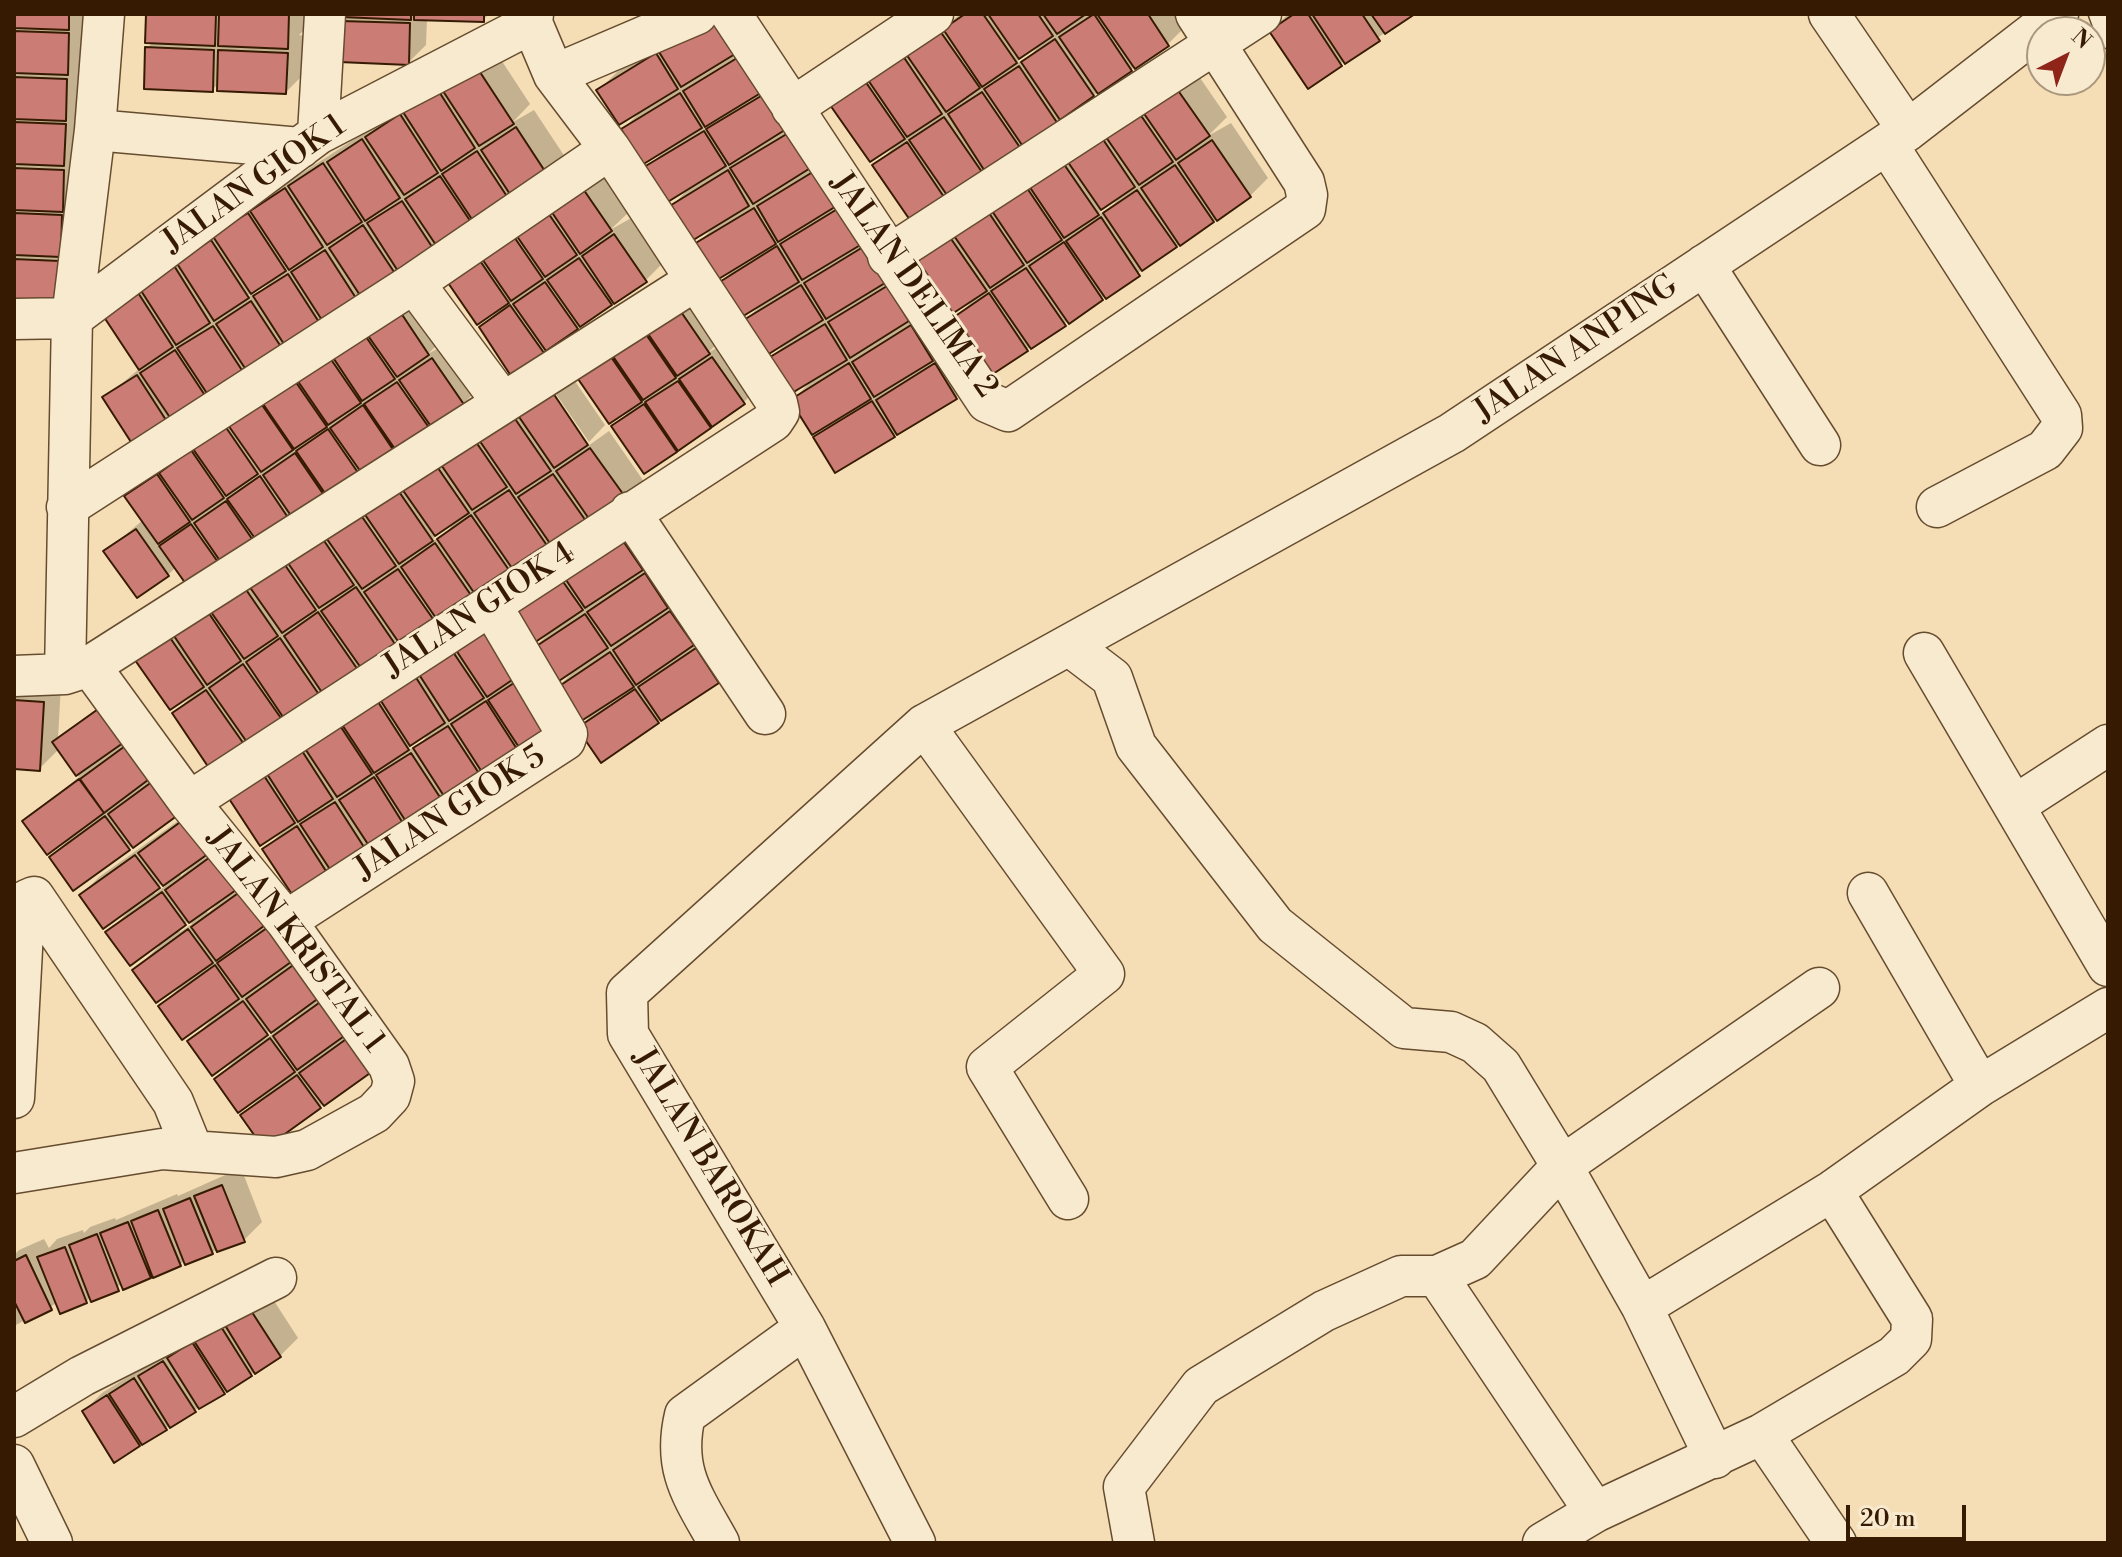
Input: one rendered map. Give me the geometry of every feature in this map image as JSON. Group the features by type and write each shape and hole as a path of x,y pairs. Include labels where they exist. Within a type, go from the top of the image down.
{"street":[{"path":"78,670 67,507 72,318 95,130 104,14"},
{"path":"95,130 309,141 325,14"},
{"path":"554,75 697,14"},
{"name":"JALAN DELIMA 2","path":"731,14 987,402 1008,411 1305,209 1307,195 1304,182 1205,28"},
{"path":"792,108 933,14"},
{"path":"888,256 1205,28 1261,14"},
{"path":"1829,14 1897,137 2061,415 2062,428 2045,450 1937,507"},
{"name":"JALAN ANPING","path":"1070,646 1452,433 1897,137 2058,14"},
{"path":"14,676 78,670 696,280 610,149 554,75 532,18"},
{"name":"JALAN GIOK 1","path":"72,318 309,141 532,18"},
{"path":"67,507 414,283 610,149"},
{"path":"1704,265 1820,445"},
{"name":"JALAN GIOK 4","path":"189,802 773,421 779,412 777,403 696,280"},
{"path":"414,283 503,403"},
{"path":"14,319 72,318"},
{"path":"630,512 765,714"},
{"name":"JALAN GIOK 5","path":"286,921 565,740 567,734 491,605"},
{"path":"1070,646 1112,678 1136,746 1275,925 1404,1028 1451,1032 1475,1043 1501,1066 1642,1307 1715,1458"},
{"name":"JALAN BAROKAH","path":"915,1543 805,1328 628,1034 627,993 924,725 1070,646"},
{"path":"1924,653 2108,966"},
{"name":"JALAN KRISTAL 1","path":"14,1173 162,1149 276,1157 307,1150 374,1113 390,1096 394,1081 389,1066 286,921 78,670"},
{"path":"924,725 1104,974 987,1067 1068,1199"},
{"path":"2014,806 2108,745"},
{"path":"1868,893 1980,1086"},
{"path":"14,1098 24,912 27,900 34,897 173,1102 192,1149"},
{"path":"1134,1543 1124,1487 1201,1386 1324,1311 1401,1276 1437,1276 1475,1259 1562,1166 1819,988"},
{"path":"1642,1307 1832,1191 1980,1086 2108,1008"},
{"path":"1543,1543 1595,1512 1762,1434 1894,1356 1911,1339 1912,1319 1832,1191"},
{"path":"1437,1276 1595,1512"},
{"path":"14,1417 82,1376 276,1278"},
{"path":"719,1543 683,1477 678,1443 685,1415 805,1328"},
{"path":"1762,1434 1836,1543"},
{"path":"14,1465 43,1538"}],"lane":[{"path":"2099,14 2108,38"}],"building":[{"path":"14,14 69,14 69,30 14,28"},
{"path":"146,14 216,14 215,46 145,43"},
{"path":"219,14 289,14 288,49 218,46"},
{"path":"341,14 411,14 411,20 341,17"},
{"path":"414,14 484,14 484,22 414,20"},
{"path":"965,14 983,14 1017,63 982,87 943,29"},
{"path":"988,14 1038,14 1053,36 1019,59"},
{"path":"1043,14 1086,14 1057,34"},
{"path":"1094,14 1132,71 1098,94 1059,37"},
{"path":"1097,14 1148,14 1169,46 1135,69"},
{"path":"1294,14 1308,14 1342,66 1308,89 1269,31"},
{"path":"1312,14 1362,14 1380,41 1345,64"},
{"path":"1371,14 1415,14 1385,34"},
{"path":"718,15 740,51 681,87 659,52"},
{"path":"341,21 410,23 409,65 339,62"},
{"path":"14,31 69,33 68,75 14,73"},
{"path":"940,31 980,88 946,112 906,54"},
{"path":"1055,39 1094,96 1060,120 1021,62"},
{"path":"145,47 214,50 213,92 144,89"},
{"path":"218,50 288,53 286,94 217,91"},
{"path":"656,53 678,89 619,125 596,90"},
{"path":"742,55 764,91 705,127 683,91"},
{"path":"903,56 942,114 907,137 868,80"},
{"path":"476,66 514,124 479,146 441,88"},
{"path":"1019,66 1058,124 1024,148 984,89"},
{"path":"14,77 67,79 66,121 14,119"},
{"path":"1170,79 1210,136 1176,160 1136,102"},
{"path":"865,81 905,139 870,162 830,105"},
{"path":"438,90 475,148 441,171 403,112"},
{"path":"982,92 1021,149 986,173 948,114"},
{"path":"680,93 702,128 642,165 621,129"},
{"path":"766,93 788,128 729,165 706,129"},
{"path":"1133,104 1173,162 1139,185 1099,127"},
{"path":"400,114 438,173 404,195 365,137"},
{"path":"944,117 984,175 949,198 909,140"},
{"path":"14,122 66,124 64,166 14,164"},
{"path":"516,127 554,185 519,208 481,150"},
{"path":"1096,129 1135,187 1101,210 1061,152"},
{"path":"704,131 726,166 666,203 644,167"},
{"path":"790,132 812,167 753,204 730,168"},
{"path":"362,139 400,198 365,221 327,162"},
{"path":"1212,140 1251,197 1217,221 1178,163"},
{"path":"907,142 946,200 912,223 872,165"},
{"path":"477,151 516,210 481,233 442,174"},
{"path":"1059,157 1099,215 1064,238 1025,180"},
{"path":"323,163 362,222 327,245 288,186"},
{"path":"1175,165 1214,222 1180,246 1141,188"},
{"path":"14,168 64,170 63,212 14,210"},
{"path":"728,170 749,206 690,242 668,207"},
{"path":"816,170 838,205 778,242 757,206"},
{"path":"440,176 479,234 444,257 405,199"},
{"path":"1023,182 1062,240 1027,263 988,205"},
{"path":"579,183 612,231 580,254 547,205"},
{"path":"285,188 323,247 289,270 250,211"},
{"path":"1137,190 1177,247 1142,271 1103,213"},
{"path":"402,201 440,259 405,282 367,223"},
{"path":"544,207 577,255 545,277 512,229"},
{"path":"985,207 1024,265 990,288 950,230"},
{"path":"754,208 776,244 717,280 694,244"},
{"path":"839,208 862,244 802,280 780,244"},
{"path":"14,213 62,215 61,257 14,255"},
{"path":"248,213 286,271 251,294 212,235"},
{"path":"1101,217 1140,276 1106,299 1066,241"},
{"path":"363,225 402,284 367,306 329,248"},
{"path":"510,231 543,279 511,301 478,253"},
{"path":"947,233 987,291 952,314 912,256"},
{"path":"614,234 647,282 614,304 582,256"},
{"path":"211,240 249,298 214,321 176,262"},
{"path":"1064,242 1103,300 1069,324 1029,266"},
{"path":"777,246 799,282 740,318 718,283"},
{"path":"863,247 885,283 826,319 804,283"},
{"path":"325,250 363,309 329,331 291,272"},
{"path":"476,255 509,303 477,325 444,277"},
{"path":"579,258 612,305 580,327 547,280"},
{"path":"14,259 60,261 59,302 14,301"},
{"path":"173,264 210,323 176,345 138,286"},
{"path":"1026,268 1066,326 1031,349 991,291"},
{"path":"288,274 326,333 291,355 253,296"},
{"path":"545,282 578,329 546,351 513,304"},
{"path":"801,285 823,320 764,357 742,321"},
{"path":"887,286 909,321 850,358 828,322"},
{"path":"135,288 173,347 139,370 100,311"},
{"path":"989,293 1028,351 993,374 954,317"},
{"path":"251,301 289,359 254,382 216,324"},
{"path":"510,305 544,353 511,376 479,327"},
{"path":"677,306 710,354 677,376 644,328"},
{"path":"397,307 429,355 397,377 364,330"},
{"path":"825,324 847,360 787,396 765,360"},
{"path":"911,325 933,361 874,397 852,362"},
{"path":"213,326 251,384 216,407 177,348"},
{"path":"643,330 676,378 643,400 610,352"},
{"path":"362,331 395,379 362,401 330,353"},
{"path":"175,350 214,409 179,431 140,373"},
{"path":"609,354 642,402 609,424 576,376"},
{"path":"328,355 361,403 328,425 295,377"},
{"path":"712,357 745,404 712,427 679,379"},
{"path":"432,358 465,406 432,428 399,380"},
{"path":"849,363 871,399 812,435 790,400"},
{"path":"935,363 957,399 897,435 876,400"},
{"path":"137,375 175,434 140,456 102,397"},
{"path":"293,378 327,427 294,449 261,401"},
{"path":"678,381 711,428 678,451 645,402"},
{"path":"397,382 430,429 397,452 364,404"},
{"path":"549,387 588,445 554,468 515,411"},
{"path":"872,401 895,437 835,473 813,437"},
{"path":"260,402 293,450 261,472 228,425"},
{"path":"644,404 677,452 644,474 611,426"},
{"path":"363,405 396,454 363,475 330,428"},
{"path":"511,413 551,471 516,494 477,437"},
{"path":"225,426 258,474 226,496 193,449"},
{"path":"328,429 361,477 329,499 296,451"},
{"path":"467,429 507,487 472,510 433,453"},
{"path":"590,448 631,505 596,529 556,471"},
{"path":"191,450 224,498 192,520 159,473"},
{"path":"295,453 328,501 296,523 263,475"},
{"path":"429,455 469,513 435,536 395,479"},
{"path":"157,474 190,522 158,544 124,496"},
{"path":"553,474 593,531 558,555 518,497"},
{"path":"260,476 293,525 261,547 227,499"},
{"path":"393,483 433,541 399,564 359,506"},
{"path":"509,490 548,547 514,571 474,513"},
{"path":"226,501 259,549 227,571 194,523"},
{"path":"356,508 396,566 362,589 322,532"},
{"path":"471,515 511,573 477,597 437,539"},
{"path":"191,524 225,572 193,594 159,546"},
{"path":"314,526 354,585 319,608 279,550"},
{"path":"136,529 169,576 137,598 103,551"},
{"path":"619,535 643,570 585,608 562,574"},
{"path":"435,543 475,601 440,624 401,567"},
{"path":"276,552 316,610 282,633 242,576"},
{"path":"398,569 438,626 404,650 364,592"},
{"path":"645,573 668,608 611,646 587,612"},
{"path":"559,576 583,610 525,649 501,615"},
{"path":"238,578 278,636 244,659 204,602"},
{"path":"356,587 395,644 361,668 321,611"},
{"path":"202,603 241,661 207,685 168,627"},
{"path":"670,611 694,645 636,685 613,650"},
{"path":"318,612 358,670 323,694 284,636"},
{"path":"585,614 608,648 550,687 526,653"},
{"path":"483,615 521,674 487,697 448,638"},
{"path":"164,629 204,687 170,710 130,653"},
{"path":"280,638 320,696 285,720 246,662"},
{"path":"445,640 484,698 449,721 411,662"},
{"path":"696,648 719,683 661,721 638,687"},
{"path":"610,652 634,687 575,725 552,691"},
{"path":"243,664 283,721 249,745 209,688"},
{"path":"408,665 445,723 410,746 372,687"},
{"path":"523,677 562,736 526,758 488,700"},
{"path":"635,689 659,723 601,763 577,728"},
{"path":"206,690 246,747 211,771 172,713"},
{"path":"371,691 409,750 374,773 335,714"},
{"path":"14,700 44,702 40,771 14,769"},
{"path":"486,701 524,760 489,783 451,724"},
{"path":"108,702 133,736 76,776 52,742"},
{"path":"333,715 372,774 337,797 298,738"},
{"path":"448,726 486,784 451,807 413,748"},
{"path":"136,738 160,771 104,813 80,779"},
{"path":"295,740 333,799 298,822 260,763"},
{"path":"411,753 449,811 414,834 376,775"},
{"path":"257,765 295,823 260,846 222,788"},
{"path":"164,773 189,807 133,848 108,814"},
{"path":"374,777 411,836 377,858 339,800"},
{"path":"79,779 104,813 47,855 22,821"},
{"path":"335,802 373,861 339,883 300,824"},
{"path":"194,812 219,846 163,886 138,853"},
{"path":"105,816 130,850 73,891 49,857"},
{"path":"297,826 335,885 301,908 262,849"},
{"path":"221,849 246,883 189,923 165,890"},
{"path":"135,855 160,888 103,929 79,895"},
{"path":"248,886 272,920 216,961 191,927"},
{"path":"162,892 186,925 130,966 105,932"},
{"path":"274,923 298,957 242,997 217,963"},
{"path":"188,929 213,963 156,1003 132,970"},
{"path":"303,958 327,992 271,1033 246,999"},
{"path":"215,965 239,999 182,1040 158,1006"},
{"path":"330,995 354,1029 297,1070 273,1036"},
{"path":"243,1001 268,1035 212,1076 187,1041"},
{"path":"356,1032 380,1066 324,1106 299,1073"},
{"path":"270,1038 295,1072 238,1113 214,1079"},
{"path":"297,1075 321,1108 264,1149 240,1115"},
{"path":"222,1185 245,1242 217,1252 194,1196"},
{"path":"190,1198 213,1254 185,1265 163,1209"},
{"path":"158,1210 181,1266 153,1278 131,1221"},
{"path":"128,1222 151,1278 123,1290 100,1233"},
{"path":"97,1234 119,1291 91,1302 69,1245"},
{"path":"65,1247 87,1303 60,1314 37,1257"},
{"path":"26,1255 52,1310 25,1323 14,1301 14,1261"},
{"path":"248,1306 281,1357 255,1374 223,1322"},
{"path":"220,1325 252,1376 227,1392 194,1341"},
{"path":"192,1342 225,1394 199,1409 167,1358"},
{"path":"163,1361 196,1412 170,1428 138,1376"},
{"path":"134,1378 167,1430 142,1445 109,1394"},
{"path":"107,1395 140,1446 114,1463 82,1411"}]}
